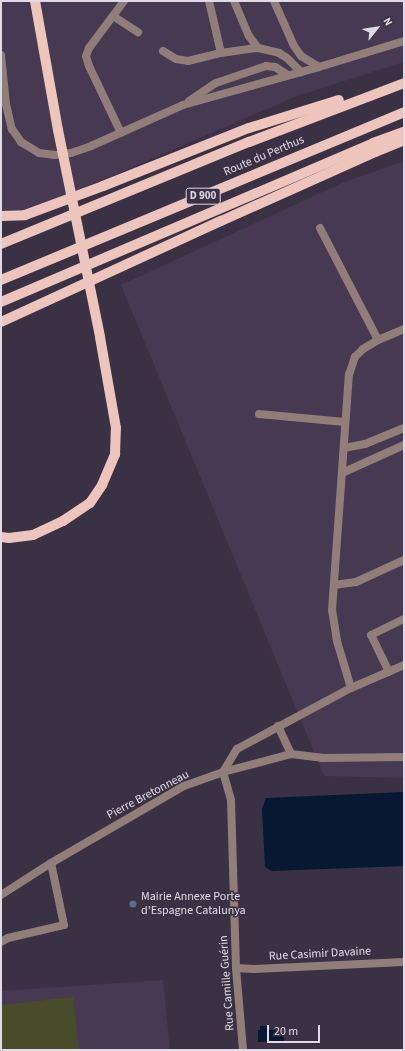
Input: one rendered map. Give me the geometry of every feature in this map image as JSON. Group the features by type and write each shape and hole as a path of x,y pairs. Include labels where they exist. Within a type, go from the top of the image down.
{"main road":[{"path":"1,537 9,538 33,535 64,521 90,503 102,485 115,454 116,428 100,337 58,130 35,1"},
{"path":"1,216 25,215 103,186 249,128 404,82"},
{"name":"Route du Perthus","path":"1,244 249,142 404,82"},
{"name":"Route du Perthus","path":"1,280 404,112"},
{"path":"1,302 359,148 404,132"},
{"path":"1,322 251,207 404,140"}],"street":[{"path":"121,133 89,66 86,56 89,48 124,1"},
{"path":"209,1 221,53"},
{"path":"234,1 249,36 258,48"},
{"path":"274,1 294,46 301,56 319,67"},
{"path":"113,16 138,32"},
{"path":"1,55 6,104 12,129 21,142 39,153 66,154 91,146 183,105 319,67 404,41"},
{"path":"163,51 176,59 188,61 221,53 258,48 280,53 301,72"},
{"path":"183,105 216,83 266,66 275,67 288,75"},
{"path":"320,228 378,340"},
{"path":"351,688 337,641 332,610 349,375 355,357 378,340 404,329"},
{"path":"259,414 345,422"},
{"path":"344,448 365,444 404,428"},
{"path":"342,473 404,445"},
{"path":"334,585 356,582 404,560"},
{"path":"389,672 372,634 404,619"},
{"path":"223,772 237,749 351,688 404,665"},
{"path":"278,726 291,754"},
{"name":"Pierre Bretonneau","path":"1,895 51,863 184,786 223,772 291,754 322,758 404,757"},
{"name":"Rue Camille Guérin","path":"223,772 231,800 236,968 243,1050"},
{"path":"1,942 8,938 64,925 51,863"},
{"name":"Rue Casimir Davaine","path":"236,968 254,969 404,962"}],"shaded area":[{"path":"1,1 404,1 404,62 297,96 1,224"},
{"path":"404,161 404,778 324,776 121,285 342,183"},
{"path":"163,980 170,1050 1,1050 1,991"}],"green space":[{"path":"73,997 79,1050 1,1050 1,1005"}],"water":[{"path":"404,792 404,866 272,871 265,867 262,809 266,798"},
{"path":"260,1026 267,1026 267,1030 283,1030 284,1041 258,1042 258,1030 260,1030"}],"place":[{"name":"Mairie Annexe Porte d'Espagne Catalunya","path":"133,904"}]}
